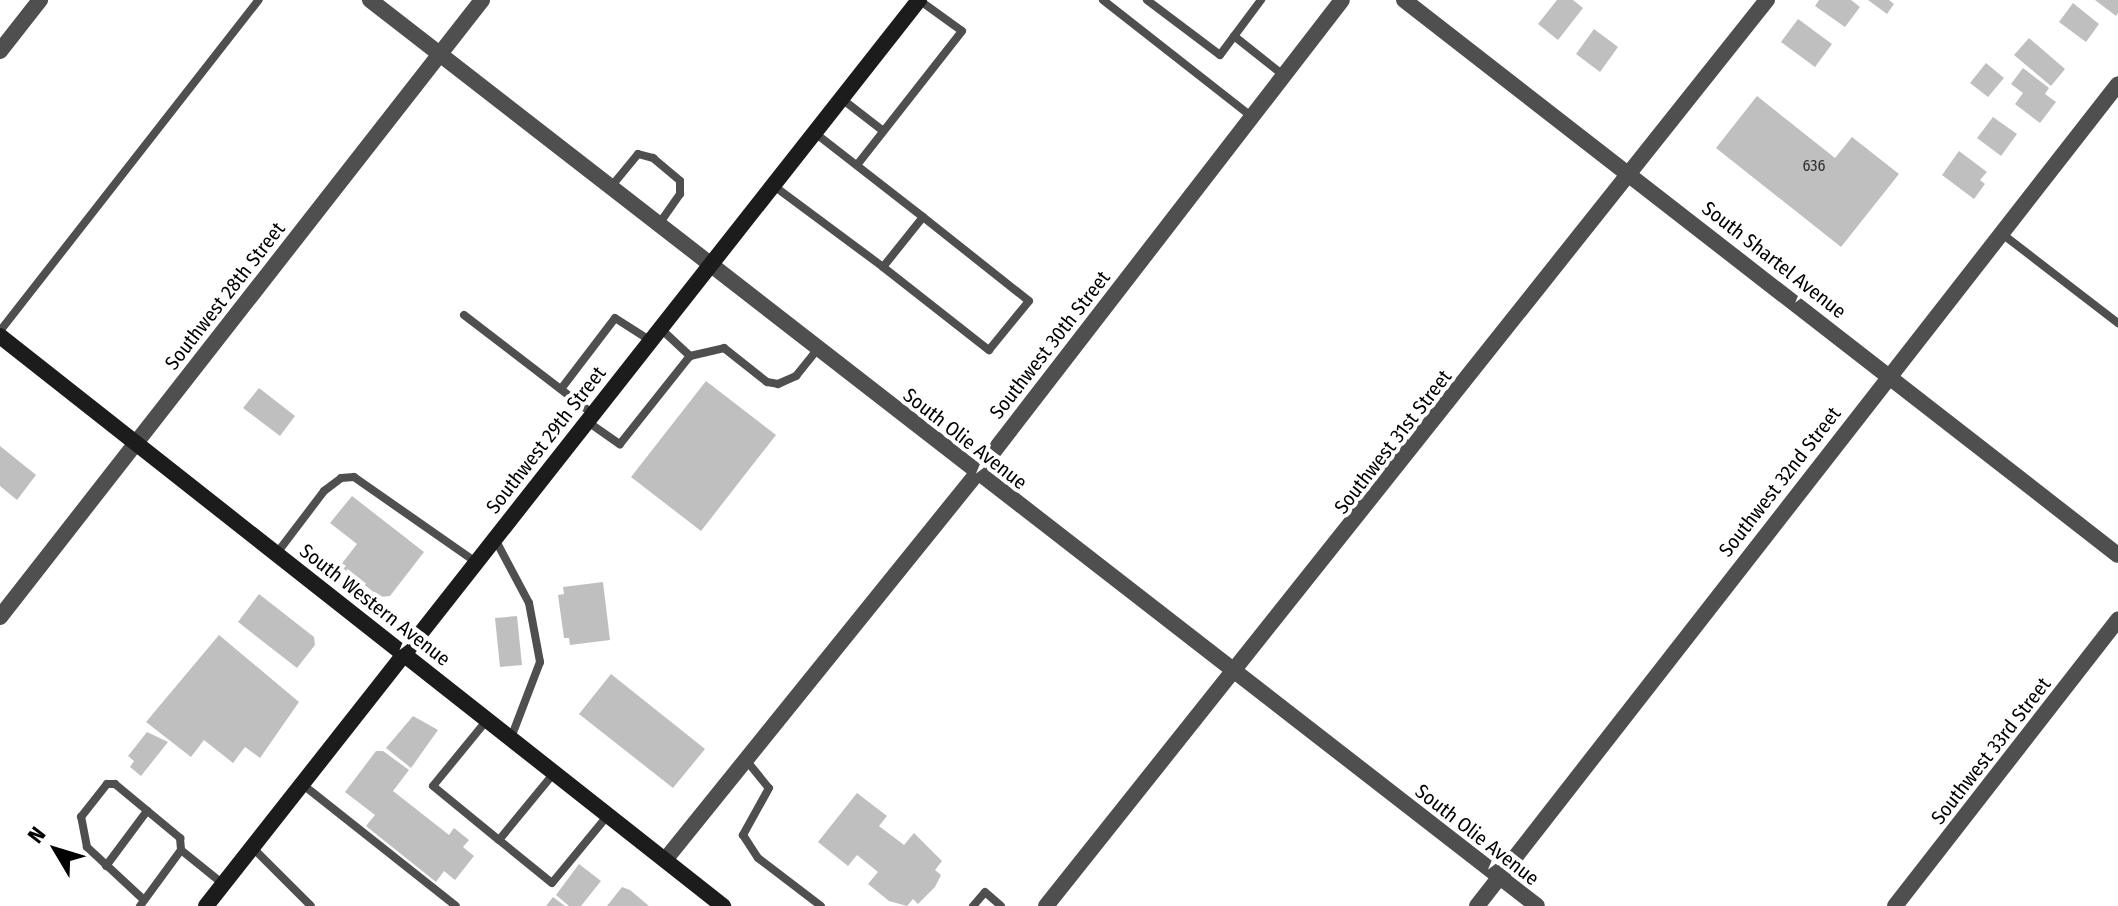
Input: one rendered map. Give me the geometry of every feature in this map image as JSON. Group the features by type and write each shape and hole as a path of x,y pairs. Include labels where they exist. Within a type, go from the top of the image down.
{"main road":[{"name":"Southwest 29th Street","path":"206,906 919,0"},
{"name":"South Western Avenue","path":"0,333 723,906"}],"street":[{"path":"0,51 40,0"},
{"name":"South Olie Avenue","path":"370,0 1234,675 1537,906"},
{"name":"Southwest 28th Street","path":"0,617 482,0"},
{"name":"Southwest 30th Street","path":"665,860 977,473 1342,0"},
{"name":"South Shartel Avenue","path":"1404,0 1632,173 2118,555"},
{"name":"Southwest 31st Street","path":"1046,906 1234,675 1767,0"},
{"name":"Southwest 32nd Street","path":"1477,906 1887,376 2118,84"},
{"name":"Southwest 33rd Street","path":"1895,906 2118,620"}],"lane":[{"path":"0,333 259,0"},
{"path":"857,165 962,31 919,0"},
{"path":"1103,0 1252,117"},
{"path":"1147,0 1220,55 1261,0"},
{"path":"1234,36 1284,76"},
{"path":"841,99 882,130"},
{"path":"773,185 989,350 1029,301 815,133"},
{"path":"610,188 638,154 653,158 680,181 680,194 658,225"},
{"path":"883,267 923,217"},
{"path":"2000,232 2118,323"},
{"path":"464,315 561,389 620,444 690,356 724,348 767,382 778,384 796,376 817,350"},
{"path":"561,389 615,318 655,335 690,356"},
{"path":"277,553 324,491 341,478 354,477 476,562"},
{"path":"494,538 529,603 540,662 511,738"},
{"path":"487,719 433,786 552,883 608,815"},
{"path":"746,759 769,788 743,835 758,858 821,906"},
{"path":"499,840 555,772"},
{"path":"107,784 115,784 147,811 180,838 181,850 142,903 87,847 81,817 107,784"},
{"path":"302,784 456,906"},
{"path":"106,866 147,811"},
{"path":"252,847 311,906"},
{"path":"181,850 224,884"},
{"path":"973,906 985,892 1001,906"}],"building":[{"path":"1557,0 1573,0 1583,8 1558,40 1538,24"},
{"path":"1819,0 1851,0 1860,7 1845,27 1815,6"},
{"path":"1868,0 1889,0 1894,4 1887,14"},
{"path":"2095,0 2118,0 2118,13 2116,16"},
{"path":"2073,3 2099,24 2086,42 2059,22"},
{"path":"1798,19 1832,44 1815,67 1781,42"},
{"path":"1594,29 1618,47 1600,72 1576,54"},
{"path":"2029,38 2065,69 2051,86 2014,55"},
{"path":"1986,63 2004,78 1988,97 1970,83"},
{"path":"2023,68 2049,88 2045,94 2056,102 2040,123 2015,104 2023,93 2011,84"},
{"path":"1757,96 1835,158 1852,137 1899,174 1841,247 1716,148"},
{"path":"1993,117 2017,134 2001,156 1977,138"},
{"path":"1959,151 1987,172 1980,180 1985,184 1974,199 1942,175"},
{"path":"706,381 776,435 701,531 631,477"},
{"path":"259,388 295,416 280,436 243,408"},
{"path":"0,446 36,475 17,500 0,486"},
{"path":"352,496 424,552 390,596 380,597 340,566 357,544 330,523"},
{"path":"603,582 610,640 570,645 569,638 564,638 558,595 564,594 563,587"},
{"path":"259,594 314,637 315,645 297,668 238,622"},
{"path":"517,616 522,665 500,667 495,618"},
{"path":"219,635 299,702 260,758 245,747 233,763 204,740 191,757 146,722"},
{"path":"611,674 705,749 673,788 579,714"},
{"path":"413,716 438,730 411,768 386,748"},
{"path":"147,732 168,742 141,776 130,767 134,761 128,756"},
{"path":"376,751 383,751 409,770 393,791 449,835 454,828 469,840 463,847 474,856 455,880 444,871 436,882 366,826 375,815 345,792"},
{"path":"857,793 887,816 879,826 904,845 914,833 942,861 935,870 941,875 935,887 918,904 913,899 907,906 889,901 868,884 878,872 857,855 848,866 818,842"},
{"path":"579,864 601,881 581,906 569,906 556,895"},
{"path":"622,887 630,890 649,906 607,906"},
{"path":"553,897 565,906 546,906"}]}
